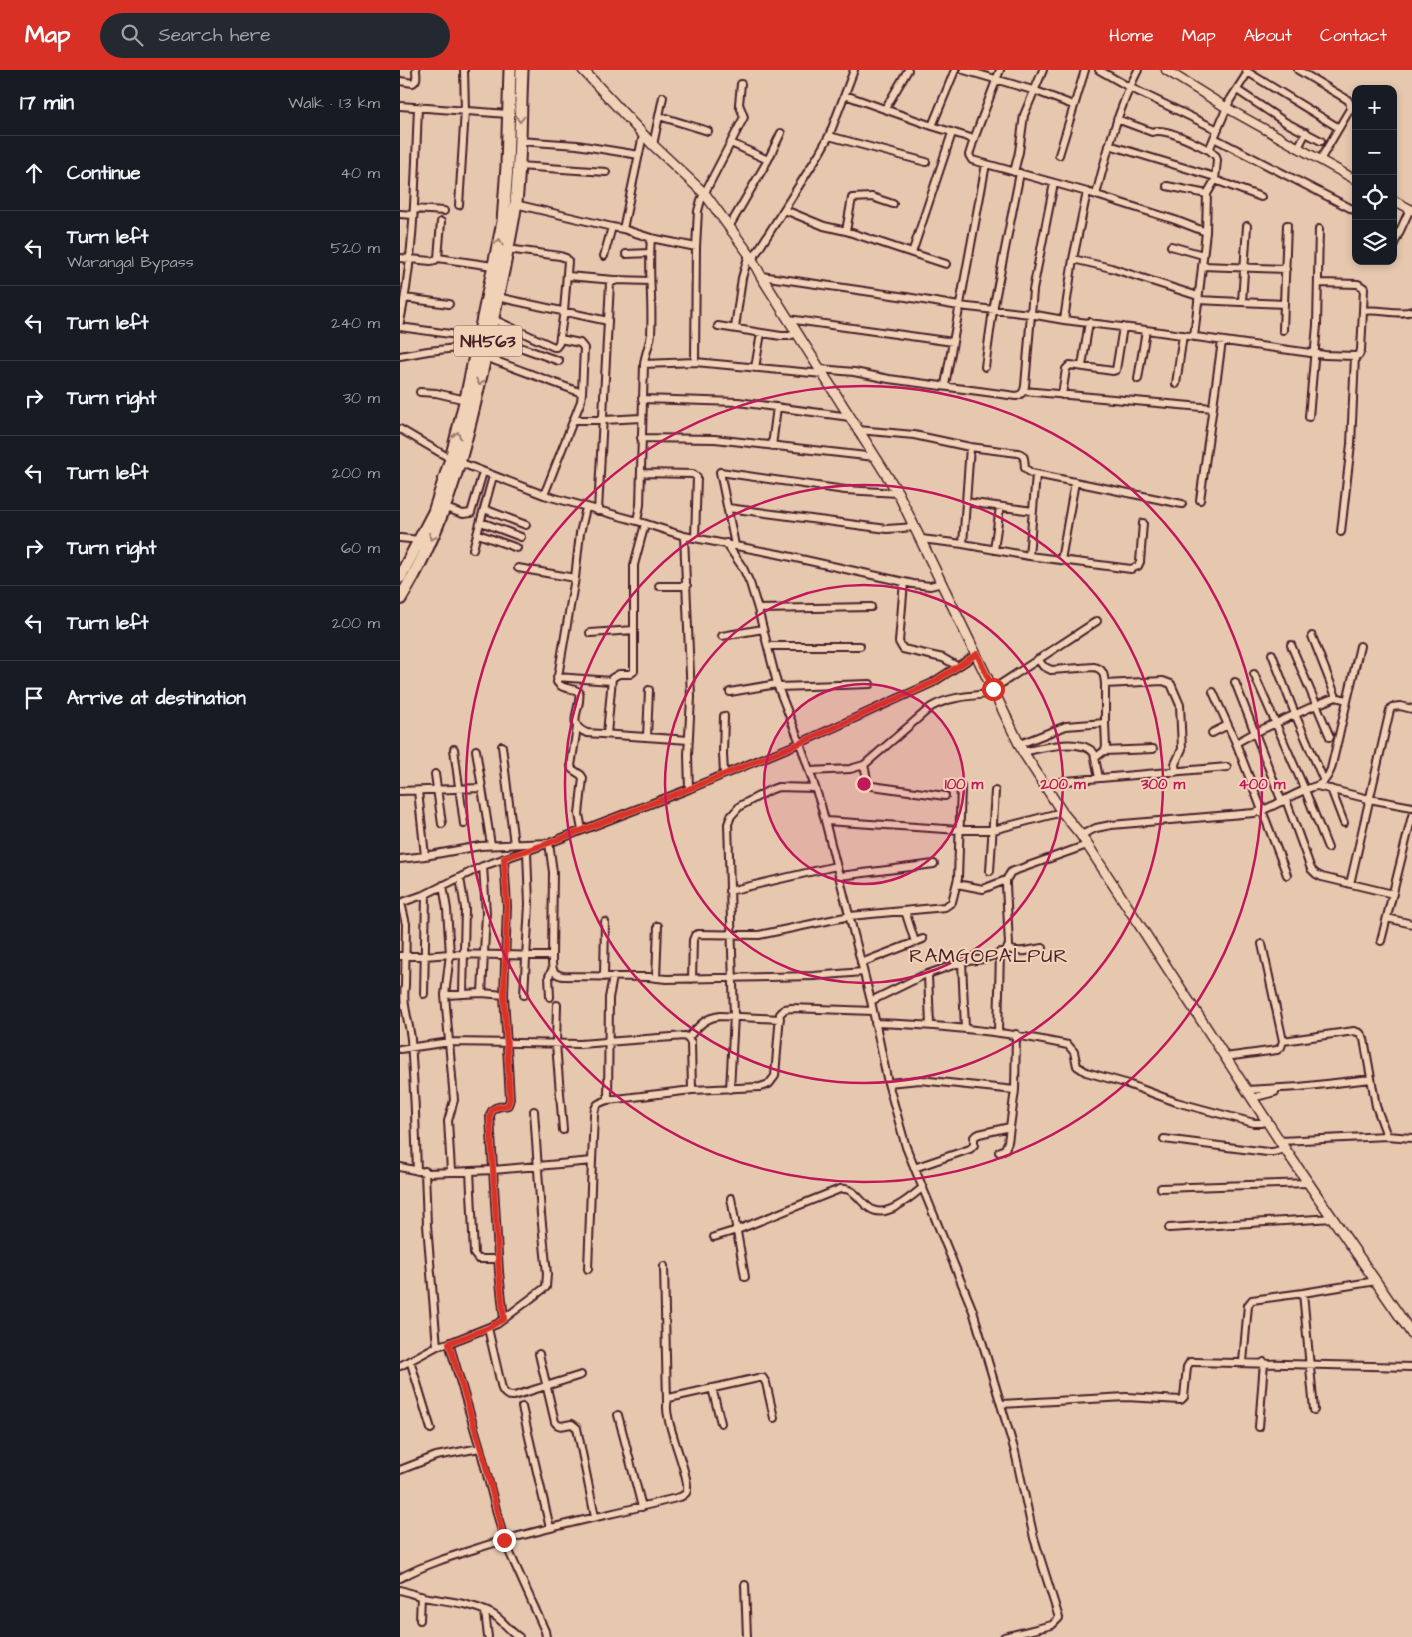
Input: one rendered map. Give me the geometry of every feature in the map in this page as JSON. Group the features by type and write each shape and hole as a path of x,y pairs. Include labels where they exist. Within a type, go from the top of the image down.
{"highway":[{"name":"NH563","path":"400,599 404,587 445,508 466,400 481,340 493,266 503,222 510,70"},
{"name":"NH563","path":"400,577 434,512 455,461 467,438 485,357 481,340 493,319 515,204 519,166 522,70"}],"main road":[{"path":"583,70 652,145 704,194 750,257 898,493 1021,748 1062,812 1081,835 1246,1090 1412,1334"}],"street":[{"path":"400,81 415,82 416,70"},
{"path":"458,205 465,110 464,70"},
{"path":"735,328 742,278 750,257 785,210 829,136 854,70"},
{"path":"885,109 908,70"},
{"path":"932,126 955,70"},
{"path":"964,70 1036,91 1074,105"},
{"path":"1000,70 974,139 969,155 970,158 1088,192 1206,232"},
{"path":"985,367 1017,172 1024,116 1044,70"},
{"path":"1059,154 1085,70"},
{"path":"1099,70 1129,87 1218,130"},
{"path":"1096,195 1117,120 1129,87 1138,70"},
{"path":"1298,70 1348,100 1350,104 1350,108 1320,160"},
{"path":"1170,71 1227,108 1352,178"},
{"path":"1210,150 1227,108 1246,71 1339,128"},
{"path":"695,362 698,211 701,200 744,117 739,104 741,84"},
{"path":"1237,90 1285,122 1321,141"},
{"path":"845,95 974,139"},
{"path":"652,145 663,97"},
{"path":"400,106 508,114"},
{"path":"400,322 405,298 414,212 418,106"},
{"path":"659,116 708,131"},
{"path":"1117,120 1152,132 1157,130 1183,138 1210,150 1216,156 1215,179 1208,194 1206,232 1194,337"},
{"path":"1298,148 1306,132"},
{"path":"729,227 768,160 781,133"},
{"path":"912,253 952,133"},
{"path":"623,229 643,135"},
{"path":"829,136 926,162"},
{"path":"1214,138 1352,209"},
{"path":"519,141 577,145 639,155"},
{"path":"731,143 768,160"},
{"path":"1110,145 1215,179 1261,197"},
{"path":"944,385 986,164"},
{"path":"519,166 606,172"},
{"path":"644,364 695,362 754,368 854,372 889,379 1020,395 1024,391 1035,275 1054,183"},
{"path":"1167,186 1208,194"},
{"path":"1064,320 1073,259 1088,192"},
{"path":"846,231 852,198 872,197 893,204"},
{"path":"1397,202 1411,209 1397,238"},
{"path":"515,204 623,229 651,238 696,247"},
{"path":"785,210 824,226 846,231 946,264"},
{"path":"400,214 444,211"},
{"path":"438,258 441,222"},
{"path":"1283,330 1287,225"},
{"path":"1242,302 1247,226"},
{"path":"604,256 612,227"},
{"path":"1309,417 1319,283 1319,229"},
{"path":"637,521 640,505 644,364 651,337 651,238"},
{"path":"1172,246 1203,254"},
{"path":"493,319 554,347 558,346 568,276 568,261 566,258 507,249"},
{"path":"626,254 650,253"},
{"path":"400,258 431,261 438,258 493,266"},
{"path":"1073,259 1111,268 1198,298 1284,304"},
{"path":"1202,266 1286,269"},
{"path":"568,276 650,281"},
{"path":"761,276 959,306 1030,314 1315,354 1359,355 1361,350 1364,288 1358,284 1319,283"},
{"path":"598,511 610,283 616,280"},
{"path":"498,297 608,321"},
{"path":"405,298 449,304"},
{"path":"1363,310 1378,309 1403,313 1412,311"},
{"path":"788,320 953,342"},
{"path":"1082,366 1089,322"},
{"path":"718,326 781,336 790,336 797,333"},
{"path":"400,327 481,340 559,361"},
{"path":"1062,395 1067,366 1074,364 1116,370 1123,327"},
{"path":"1138,378 1146,330"},
{"path":"754,368 761,333"},
{"path":"1176,384 1183,335"},
{"path":"544,495 574,420 582,393 584,348 580,344 560,338"},
{"path":"400,356 481,340"},
{"path":"1200,500 1222,341"},
{"path":"1341,532 1351,444 1355,356"},
{"path":"485,357 582,393"},
{"path":"1024,391 1213,408"},
{"path":"420,392 466,400"},
{"path":"642,399 738,402 850,417"},
{"path":"772,446 777,407"},
{"path":"574,420 641,418"},
{"path":"400,429 455,461 493,476 544,495 684,536 827,564 904,582 930,586 942,583"},
{"path":"858,430 914,435 970,447 1022,454 1024,456 1025,468 1036,475 1182,504"},
{"path":"641,438 715,439 875,457"},
{"path":"963,544 970,447"},
{"path":"445,508 463,514 471,513 483,472"},
{"path":"735,545 720,472 845,490 898,493"},
{"path":"641,474 693,474 697,477 694,538"},
{"path":"1029,556 1036,475"},
{"path":"473,549 493,476"},
{"path":"1061,560 1075,482"},
{"path":"966,502 1033,511"},
{"path":"994,550 1000,507"},
{"path":"582,830 579,814 583,778 571,766 577,727 575,717 580,696 579,692 559,685 557,677 575,578 580,533 586,508"},
{"path":"728,508 887,529 916,527"},
{"path":"484,509 526,525"},
{"path":"481,522 521,537"},
{"path":"921,539 963,544 1029,556 1135,569 1140,562 1143,523"},
{"path":"607,734 611,681 614,676 630,674 634,671 634,565 646,524"},
{"path":"478,534 517,548"},
{"path":"684,536 691,697 689,789"},
{"path":"400,538 420,540"},
{"path":"726,543 743,568 750,583 778,686 810,771 826,821 871,1001 888,1083 906,1147 973,1311 1015,1452 1034,1538 1059,1618 1052,1625 1004,1637"},
{"path":"518,568 575,578"},
{"path":"904,582 900,646 943,658 958,666"},
{"path":"659,586 687,586"},
{"path":"758,609 871,607"},
{"path":"810,771 850,770 864,765 939,702 994,691 1038,659 1097,621"},
{"path":"722,636 763,629"},
{"path":"590,633 634,630"},
{"path":"1312,636 1336,698"},
{"path":"1291,645 1330,737"},
{"path":"768,646 860,646"},
{"path":"1081,835 1096,828 1110,825 1263,811 1317,786 1324,781 1331,769 1360,646"},
{"path":"437,1346 411,1047 404,994 403,956 406,924 401,903 426,894 483,866 526,852 689,789 800,743 920,690 977,654"},
{"path":"1272,654 1324,781"},
{"path":"1038,659 1042,666 1051,670 1094,667 1102,670 1105,684 1106,747 1095,758"},
{"path":"1254,674 1305,790 1328,848"},
{"path":"557,677 611,681"},
{"path":"1105,684 1163,681 1172,684 1180,705 1182,749 1175,764 1176,772"},
{"path":"1234,682 1311,869 1322,877 1393,894"},
{"path":"730,692 778,686 870,684"},
{"path":"648,737 649,690"},
{"path":"1212,692 1236,743 1287,875"},
{"path":"1236,743 1316,705 1336,698 1346,700"},
{"path":"1350,884 1368,799 1390,710 1396,705 1412,708"},
{"path":"724,716 724,774"},
{"path":"1021,748 1066,726 1105,723"},
{"path":"1212,732 1228,725"},
{"path":"577,727 580,731 586,733 689,740"},
{"path":"1021,748 1064,744 1087,748 1094,753 1099,778"},
{"path":"502,746 514,844"},
{"path":"454,749 464,824"},
{"path":"1104,751 1153,749"},
{"path":"476,750 491,845"},
{"path":"864,765 868,783 872,786 945,796"},
{"path":"1046,788 1060,782 1227,768"},
{"path":"435,774 442,824"},
{"path":"692,978 693,940 695,935 704,933 752,936 850,916 949,905 952,902 957,884 962,786"},
{"path":"1317,786 1368,799 1412,807"},
{"path":"730,1088 734,1016 728,824 735,810 770,790 778,787 815,788"},
{"path":"400,791 481,788"},
{"path":"1331,789 1344,823"},
{"path":"418,791 425,856"},
{"path":"990,871 995,791"},
{"path":"826,821 960,830 992,830 1062,812"},
{"path":"1381,941 1412,816"},
{"path":"400,859 491,845 549,843"},
{"path":"549,843 553,872 552,970 549,976 550,997"},
{"path":"1008,948 1006,880 1011,872 1086,845"},
{"path":"524,995 529,904 526,852"},
{"path":"504,858 507,906 504,995 510,1103 493,1108 490,1113 498,1259 504,1319"},
{"path":"840,876 934,864"},
{"path":"482,993 486,913 483,866"},
{"path":"730,891 836,866"},
{"path":"460,878 465,908 463,994"},
{"path":"957,884 983,889 1006,880"},
{"path":"443,885 447,908 450,954 446,995 454,1100 448,1120 451,1171"},
{"path":"424,994 426,894"},
{"path":"905,911 915,942"},
{"path":"1387,918 1412,924"},
{"path":"604,976 605,922"},
{"path":"656,978 658,926"},
{"path":"861,963 923,939"},
{"path":"1225,1057 1277,1050 1282,1046 1283,1041 1262,944"},
{"path":"1008,948 1018,952 1043,948"},
{"path":"871,1001 922,976 962,962 983,959 1006,951 1008,948"},
{"path":"998,1032 1000,952"},
{"path":"403,956 450,954 552,957"},
{"path":"962,962 965,1028"},
{"path":"552,970 559,976 656,978 814,976 863,972"},
{"path":"928,975 930,1025"},
{"path":"608,1100 609,998 613,977"},
{"path":"446,995 482,993 504,995"},
{"path":"557,1005 556,1044 563,1130"},
{"path":"588,1269 592,1161 595,1108 597,1104 608,1100 692,1090 760,1087 769,1084 772,1082 777,1065 782,1011 791,1008 873,1011"},
{"path":"688,1038 705,1020 720,1016 780,1019"},
{"path":"875,1023 965,1028 1016,1034 1068,1045 1074,1052 1077,1066 1086,1072 1214,1113 1254,1123 1261,1124 1267,1121"},
{"path":"1283,1041 1354,1031 1360,1032 1364,1039 1376,1106 1387,1136"},
{"path":"999,1152 1007,1146 1010,1127 1015,1090 1016,1034"},
{"path":"400,1048 450,1042 556,1044 679,1036 688,1038 691,1042 692,1090"},
{"path":"1246,1090 1299,1087 1371,1079"},
{"path":"888,1083 920,1080 1015,1090"},
{"path":"1252,1098 1275,1092"},
{"path":"400,1366 437,1346 488,1328 504,1319 546,1287 534,1111"},
{"path":"914,1168 970,1149 974,1145 974,1137 979,1134 1010,1127"},
{"path":"1164,1139 1273,1152 1283,1145 1387,1136 1412,1138"},
{"path":"400,1167 429,1173 494,1170 592,1161"},
{"path":"470,1171 474,1254 478,1259 498,1259"},
{"path":"1161,1188 1309,1183"},
{"path":"714,1237 840,1189 851,1190 873,1211 882,1211 904,1202 922,1188"},
{"path":"731,1198 744,1277"},
{"path":"1169,1228 1332,1218"},
{"path":"400,1578 421,1567 504,1540 680,1498 686,1493 686,1478 669,1422 667,1402 664,1266"},
{"path":"1243,1362 1248,1305 1250,1302 1256,1299 1303,1294 1376,1281"},
{"path":"1303,1294 1314,1410"},
{"path":"488,1328 502,1389 509,1396 581,1375"},
{"path":"449,1343 480,1448 504,1540 546,1637"},
{"path":"539,1354 557,1425 572,1424 577,1428 595,1517"},
{"path":"410,1360 431,1429"},
{"path":"1001,1404 1111,1398 1181,1400 1184,1398 1187,1367 1190,1362 1309,1363 1412,1367"},
{"path":"1259,1428 1264,1362"},
{"path":"667,1402 674,1397 763,1378 766,1383 774,1418"},
{"path":"712,1388 721,1423"},
{"path":"522,1407 550,1528"},
{"path":"618,1415 642,1507"},
{"path":"400,1470 436,1456 480,1448"},
{"path":"745,1585 747,1637"},
{"path":"400,1590 485,1611 495,1615 519,1637"},
{"path":"420,1620 421,1596"},
{"path":"485,1611 488,1637"}],"district":[{"name":"RAMGOPALPUR","path":"989,955"}],"route":[{"path":"504,1540 484,1459 449,1343 488,1328 504,1319 499,1272 490,1117 493,1108 510,1103 504,995 507,906 504,858 526,852 689,789 800,743 932,683 977,654 993,689"}]}
